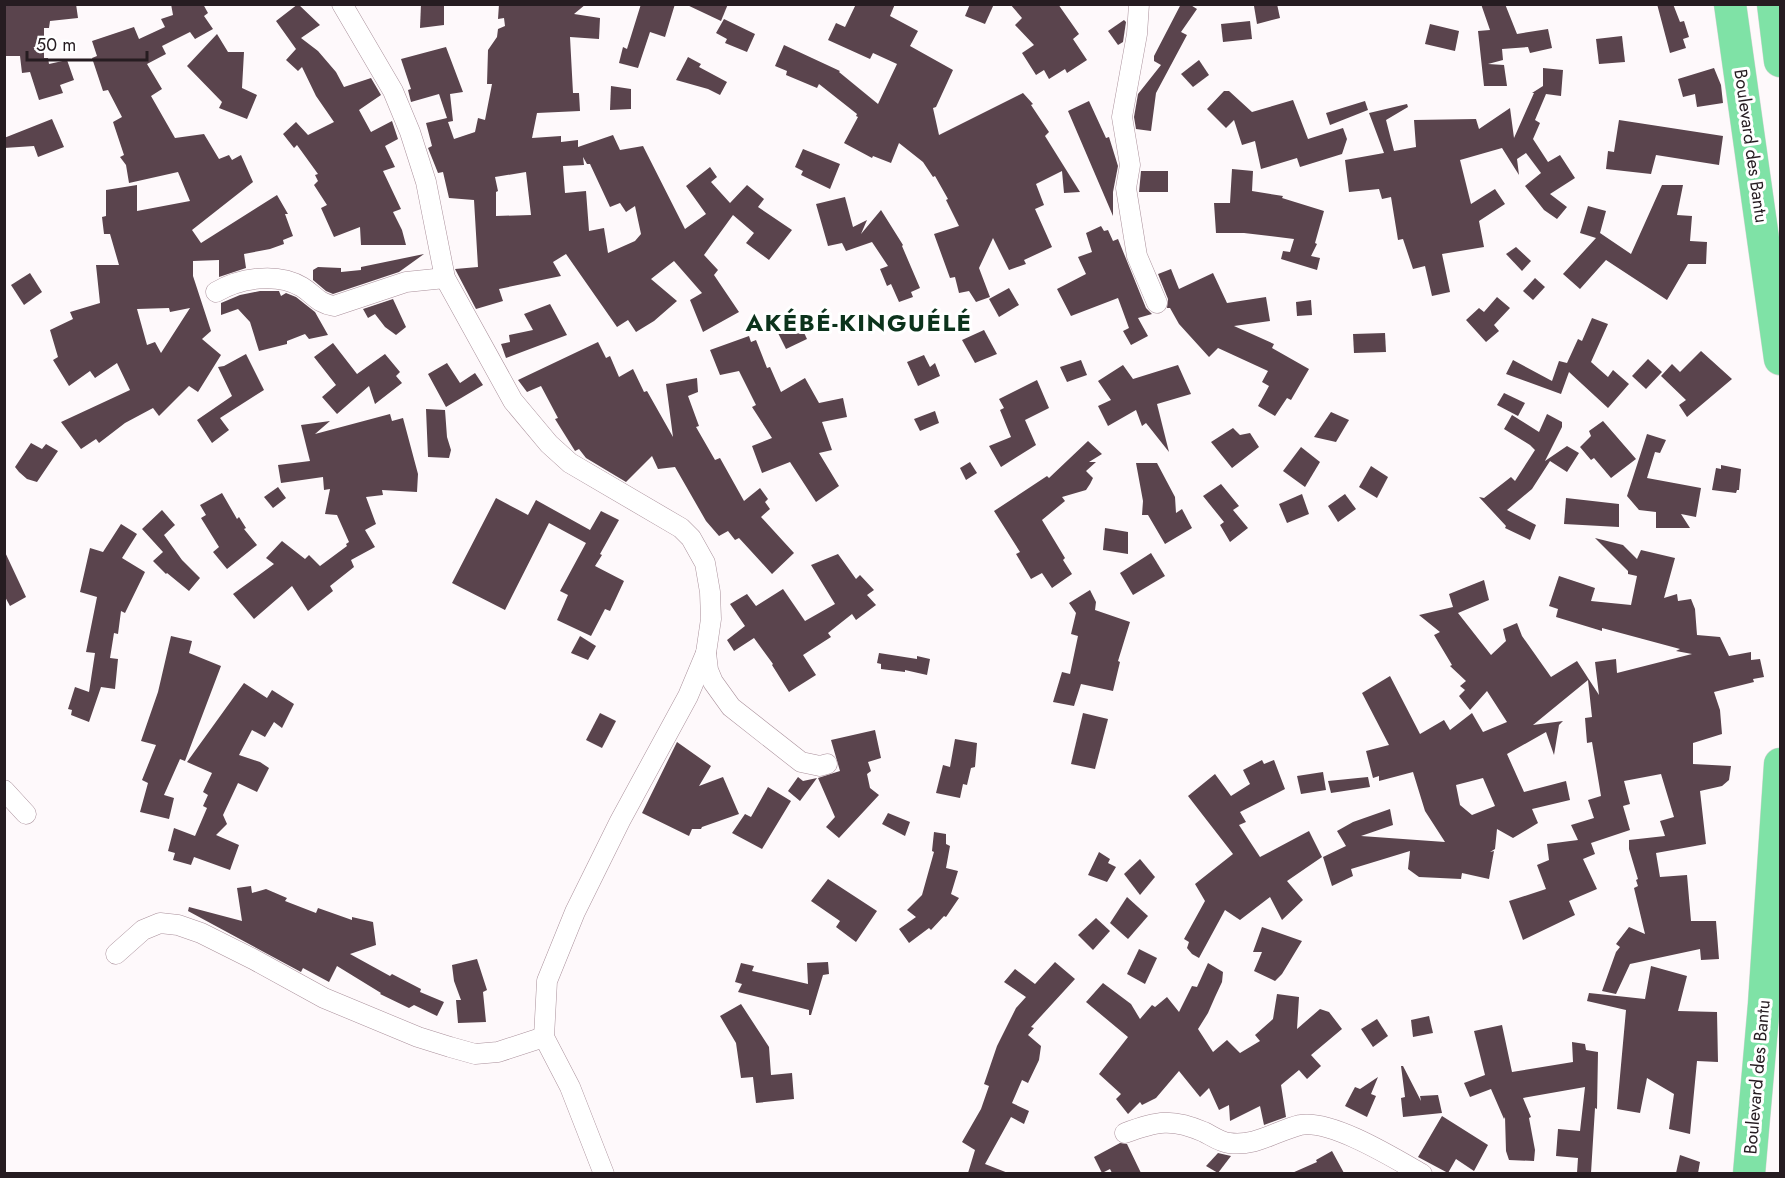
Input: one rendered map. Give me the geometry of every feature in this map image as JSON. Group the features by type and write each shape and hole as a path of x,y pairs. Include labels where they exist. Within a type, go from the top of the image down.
{"highway":[{"name":"Boulevard des Bantu","path":"1730,4 1780,359"},
{"path":"1773,4 1780,61"},
{"name":"Boulevard des Bantu","path":"1749,1173 1764,1005 1780,764"}],"street":[{"path":"342,4 393,91 410,132 426,182 445,278 513,401 549,444 570,463 681,528 691,538 705,563 710,592 711,618 706,653 688,696 620,821 559,948 547,981 544,1037 570,1087 604,1173"},
{"path":"1139,4 1137,34 1122,117 1130,165 1126,188 1137,256 1158,303"},
{"path":"216,292 230,283 284,278 305,289 313,297 334,306 406,282 445,278"},
{"path":"706,653 712,682 731,707 801,762 820,766 827,764"},
{"path":"4,790 26,814"},
{"path":"116,954 143,930 160,922 178,925 201,933 253,959 324,998 450,1047 475,1054 498,1052 544,1037"},
{"path":"1125,1132 1155,1122 1170,1121 1228,1143 1242,1143 1260,1140 1298,1126 1312,1124 1329,1128 1422,1173"}],"building":[{"path":"4,4 76,4 78,18 50,21 49,28 44,28 44,58 48,58 49,64 67,60 74,80 60,85 63,93 39,100 30,72 22,73 20,56 5,56"},
{"path":"171,4 203,4 208,13 204,16 213,29 195,39 190,32 162,46 166,54 147,64 162,89 151,96 175,138 204,134 219,159 229,155 232,160 241,155 253,182 192,230 201,243 277,195 288,214 285,214 293,236 283,240 284,244 244,254 246,268 219,277 219,260 193,261 193,276 211,331 202,339 221,355 198,392 189,386 159,416 153,408 125,423 99,443 96,439 81,449 61,422 130,390 117,363 95,378 90,371 69,386 53,360 58,357 50,330 73,319 70,312 100,303 96,265 119,265 110,234 104,234 102,217 106,216 106,190 137,185 137,211 190,201 178,172 129,183 126,165 120,157 124,155 113,122 122,117 108,90 103,91 92,58 97,56 92,41 134,27 139,39 165,27 161,19 173,15","holes":["169,308 170,312 190,308 161,353 155,342 147,345 137,309"]},
{"path":"298,4 320,25 301,38 318,51 336,72 344,87 371,78 381,95 359,110 371,132 392,121 398,139 385,146 395,167 383,171 401,209 393,212 406,245 361,245 360,227 334,237 321,208 327,205 314,185 318,181 315,175 318,174 297,145 294,148 283,134 296,122 308,135 334,122 316,96 302,67 298,71 286,60 296,49 276,21"},
{"path":"421,4 444,4 444,25 420,28"},
{"path":"499,4 586,4 574,14 600,18 599,39 570,37 573,93 579,93 580,111 537,113 532,138 561,136 561,142 578,140 578,147 613,135 620,150 643,146 685,229 706,214 686,186 710,167 717,177 711,182 730,203 747,185 764,199 758,207 792,230 769,260 746,243 754,233 733,215 704,255 718,270 714,275 739,312 703,332 690,300 702,293 674,261 651,279 677,301 654,321 636,332 628,320 617,327 566,254 553,262 561,276 499,289 503,301 476,309 455,269 478,267 474,200 449,198 443,172 438,173 428,148 432,146 426,123 447,118 439,94 411,102 408,90 411,89 401,59 446,47 463,92 450,94 453,121 448,122 454,139 475,132 478,118 485,120 492,84 487,84 488,50 497,37 498,29 505,26 504,18 498,19","holes":["583,157 587,164 590,164 610,207 620,203 626,212 635,206 641,234 635,241 608,253 604,228 589,231 586,191 565,193 563,166 584,165","526,172 531,215 496,216 496,192 498,191 495,177"]},
{"path":"641,4 675,4 665,37 650,32 638,68 619,63 623,47 627,49"},
{"path":"685,4 728,4 721,21"},
{"path":"856,4 895,4 890,16 918,31 910,46 953,70 936,107 933,108 939,135 1023,93 1033,104 1031,105 1049,132 1045,136 1080,192 1064,193 1062,171 1036,184 1044,205 1035,209 1052,247 1024,260 1026,264 1009,270 993,238 979,268 990,297 976,302 969,291 959,293 955,277 950,278 934,234 959,226 946,200 948,199 935,176 933,177 923,162 899,143 891,163 873,156 872,158 844,143 858,117 857,114 819,84 817,88 786,75 787,71 775,66 784,45 840,71 878,104 897,64 873,53 870,59 828,40 836,23 845,27"},
{"path":"970,4 994,4 985,24 965,16"},
{"path":"1010,4 1058,4 1079,34 1073,39 1087,60 1067,73 1065,69 1049,79 1044,70 1036,75 1022,53 1034,45 1015,25 1022,18"},
{"path":"1181,4 1189,4 1197,9 1181,32 1187,35 1156,93 1151,131 1136,129 1134,117 1138,94 1161,65 1154,61 1154,56"},
{"path":"1277,4 1280,18 1257,24 1254,6"},
{"path":"1481,4 1505,4 1517,34 1548,29 1552,48 1530,53 1528,47 1502,49 1503,60 1488,64 1504,65 1507,86 1484,86 1478,31 1490,30"},
{"path":"1657,4 1673,4 1680,22 1684,21 1689,37 1683,39 1686,48 1670,53"},
{"path":"724,19 755,34 747,52 725,43 727,39 716,33"},
{"path":"1124,20 1126,22 1123,42 1118,45 1108,31"},
{"path":"1250,21 1252,39 1223,42 1221,24"},
{"path":"1430,24 1459,31 1455,51 1425,44"},
{"path":"217,34 228,52 244,52 242,88 257,95 247,119 219,108 222,102 187,66"},
{"path":"1622,36 1625,62 1599,64 1596,39"},
{"path":"688,57 701,64 699,67 727,82 720,95 708,89 676,80"},
{"path":"1199,60 1209,75 1193,87 1181,74"},
{"path":"1543,68 1563,70 1561,96 1546,94 1535,120 1540,123 1533,139 1548,162 1560,155 1575,178 1550,194 1567,207 1557,219 1544,210 1525,186 1541,173 1526,153 1517,159 1519,175 1502,148 1460,160 1471,204 1495,189 1505,204 1479,221 1484,247 1442,254 1450,292 1432,296 1425,266 1413,269 1403,239 1398,240 1391,197 1382,199 1379,189 1349,192 1345,160 1384,153 1369,113 1407,104 1408,107 1386,120 1394,151 1416,147 1414,120 1476,119 1479,129 1510,108 1514,138 1534,93 1532,93 1543,86"},
{"path":"1714,68 1721,85 1723,103 1697,107 1695,94 1683,97 1678,79"},
{"path":"611,86 631,89 631,109 610,110"},
{"path":"1224,91 1229,91 1252,112 1293,100 1308,139 1343,128 1347,139 1342,154 1300,167 1297,158 1261,169 1255,141 1242,145 1234,120 1226,128 1207,109"},
{"path":"1089,101 1106,138 1109,137 1118,166 1113,192 1113,216 1068,111"},
{"path":"1365,101 1368,110 1330,125 1326,113"},
{"path":"52,119 64,147 38,157 34,146 4,148 4,138"},
{"path":"1619,120 1723,136 1719,165 1656,155 1651,174 1606,169 1608,151 1614,152"},
{"path":"803,149 840,164 830,189 801,175 803,171 795,167"},
{"path":"1232,169 1253,171 1252,191 1283,196 1282,198 1324,211 1315,243 1317,244 1311,256 1320,258 1317,270 1281,259 1283,251 1290,252 1294,239 1244,233 1216,233 1214,203 1230,203"},
{"path":"1141,171 1168,171 1168,192 1139,192"},
{"path":"1662,185 1683,185 1677,215 1692,216 1690,241 1707,242 1706,264 1688,264 1667,300 1606,260 1580,289 1563,274 1596,238 1580,233 1588,206 1606,211 1600,233 1631,254"},
{"path":"845,197 853,227 867,220 861,234 881,210 903,245 920,288 911,292 913,297 899,302 891,284 887,286 880,269 888,266 872,242 846,251 842,243 828,246 816,204"},
{"path":"1101,226 1104,231 1108,230 1113,241 1118,239 1146,308 1152,314 1138,318 1148,336 1131,345 1123,331 1129,328 1118,298 1071,316 1057,289 1086,274 1078,257 1092,252 1086,233"},
{"path":"1516,247 1531,261 1522,271 1506,254"},
{"path":"424,254 399,272 333,294 313,280 313,270 318,267 341,268 341,272 361,270 361,267"},
{"path":"1171,269 1179,289 1213,273 1227,303 1266,297 1270,321 1234,326 1274,344 1272,348 1309,369 1291,400 1287,398 1275,416 1258,406 1269,386 1262,382 1268,371 1218,348 1209,357 1179,324 1170,308 1167,308 1168,299 1158,274"},
{"path":"30,273 42,292 24,305 11,285"},
{"path":"1535,278 1545,287 1533,300 1523,291"},
{"path":"1009,288 1019,305 999,317 989,299"},
{"path":"260,291 279,291 281,296 286,293 296,297 315,312 328,335 309,339 305,334 287,341 287,344 259,351 250,322 238,309 221,315 221,303 240,295"},
{"path":"1497,297 1510,308 1494,325 1499,331 1486,342 1466,320 1479,308 1484,312"},
{"path":"393,299 406,327 396,335 385,327 375,314 368,318 363,309"},
{"path":"1311,300 1312,315 1297,316 1296,302"},
{"path":"550,304 567,335 506,358 501,344 510,342 509,335 533,330 524,314"},
{"path":"1592,318 1608,324 1591,362 1608,377 1613,370 1629,384 1608,408 1569,372 1561,394 1506,374 1513,360 1552,381 1559,361 1567,363 1578,339 1582,341"},
{"path":"798,320 807,339 786,349 777,331"},
{"path":"984,330 997,354 975,363 962,340"},
{"path":"1385,333 1386,352 1354,353 1353,334"},
{"path":"749,336 751,342 756,340 767,368 770,367 781,392 805,378 819,403 843,398 847,417 822,422 832,450 819,453 839,486 816,502 790,462 762,473 752,446 772,438 752,407 756,405 739,371 720,375 710,350"},
{"path":"598,342 606,358 610,356 619,377 633,369 644,392 647,391 673,437 666,384 697,378 698,392 688,396 699,426 696,427 715,460 720,458 744,501 760,488 768,499 765,502 770,509 761,517 794,553 772,574 739,538 735,540 728,531 719,536 706,521 675,467 658,469 652,456 626,482 586,458 579,449 575,451 555,419 558,418 541,386 527,392 518,380"},
{"path":"333,343 357,374 385,354 400,372 396,376 402,383 375,404 369,386 337,414 322,397 336,385 314,357"},
{"path":"1701,351 1732,379 1687,417 1679,405 1686,400 1661,376 1672,364 1680,372"},
{"path":"246,354 264,390 220,418 229,430 212,443 197,420 232,396 218,367"},
{"path":"924,355 930,367 935,363 940,376 918,386 907,362"},
{"path":"1648,359 1662,372 1646,389 1632,376"},
{"path":"1081,360 1087,375 1067,382 1060,367"},
{"path":"447,363 460,383 475,373 483,385 446,407 428,374"},
{"path":"1123,365 1133,379 1178,365 1191,394 1157,404 1169,452 1146,423 1142,426 1136,410 1108,426 1098,406 1111,400 1098,381"},
{"path":"1037,380 1049,408 1025,420 1036,445 1001,467 989,446 1011,437 1000,410 1004,408 999,399"},
{"path":"1504,393 1525,403 1518,416 1497,405"},
{"path":"426,409 445,410 447,437 451,450 449,458 428,457"},
{"path":"935,411 939,423 920,431 914,419"},
{"path":"1331,412 1349,420 1336,442 1314,437"},
{"path":"390,414 392,421 403,418 418,474 417,492 382,490 383,495 366,497 376,524 365,530 375,547 351,560 354,567 330,586 333,591 308,611 292,586 254,619 233,594 274,564 266,558 282,541 305,559 309,555 320,566 347,546 349,542 337,515 325,514 330,489 324,490 323,477 281,483 278,465 310,461 301,425 330,421 315,434"},
{"path":"1547,414 1562,422 1562,427 1545,461 1567,446 1579,453 1567,472 1550,461 1532,489 1507,510 1536,525 1530,540 1505,528 1506,526 1479,497 1484,498 1511,477 1515,481 1535,450 1504,429 1512,415 1539,432"},
{"path":"1603,421 1636,459 1611,478 1594,458 1591,460 1580,447 1591,436 1589,431"},
{"path":"1233,428 1240,435 1250,433 1259,447 1232,468 1211,442"},
{"path":"1647,434 1666,440 1660,453 1655,452 1647,478 1701,488 1696,517 1681,514 1690,528 1656,528 1656,512 1639,510 1627,496"},
{"path":"1088,441 1102,454 1089,462 1096,462 1086,471 1093,478 1090,484 1086,490 1062,497 1065,501 1042,520 1072,574 1052,588 1042,573 1031,579 1016,554 1020,552 994,511 1047,476 1049,478"},
{"path":"31,443 42,449 46,444 58,451 37,482 27,479 15,467"},
{"path":"1301,447 1320,462 1305,487 1283,471"},
{"path":"970,462 977,473 966,480 960,468"},
{"path":"1136,463 1157,463 1175,497 1176,513 1182,509 1192,528 1165,544 1148,515 1142,515 1143,501"},
{"path":"1721,465 1741,469 1739,490 1736,493 1712,490 1716,468 1721,469"},
{"path":"1371,466 1388,477 1377,498 1359,487"},
{"path":"1221,484 1239,506 1233,510 1248,528 1230,542 1220,525 1224,522 1203,496"},
{"path":"278,487 286,498 273,508 264,497"},
{"path":"222,493 237,519 239,517 246,528 244,529 257,545 227,569 213,552 219,547 201,518 206,515 200,505"},
{"path":"1302,494 1309,514 1287,523 1279,504"},
{"path":"1345,494 1356,509 1338,522 1328,506"},
{"path":"496,498 528,515 536,500 590,530 601,511 619,520 595,566 624,581 610,611 605,609 591,636 557,620 568,595 560,591 586,543 549,523 505,610 452,583"},
{"path":"1566,498 1619,504 1619,527 1564,524"},
{"path":"162,510 175,525 164,535 182,560 200,578 189,591 153,561 163,552 142,529"},
{"path":"121,524 137,534 122,558 145,572 125,613 121,611 118,634 114,633 110,658 118,659 115,689 101,687 89,722 71,715 72,710 68,709 75,687 89,692 95,653 86,652 97,597 80,592 90,548 103,552"},
{"path":"1105,528 1128,532 1128,554 1103,550"},
{"path":"1595,538 1623,545 1637,559 1641,550 1675,558 1664,598 1677,594 1678,601 1691,599 1695,609 1697,635 1720,637 1729,656 1751,652 1751,660 1760,659 1764,677 1753,679 1754,682 1714,692 1720,710 1722,734 1693,743 1693,764 1731,766 1729,780 1722,786 1700,791 1706,844 1656,853 1660,877 1687,875 1691,921 1716,921 1719,959 1701,960 1700,949 1630,964 1616,994 1602,991 1616,952 1620,947 1616,944 1629,927 1645,934 1634,888 1638,886 1636,880 1638,879 1629,849 1629,840 1665,836 1660,821 1674,817 1661,774 1624,781 1630,804 1623,806 1630,830 1591,843 1595,854 1583,859 1597,889 1569,901 1575,915 1523,940 1509,901 1546,889 1537,865 1549,860 1547,844 1578,840 1571,825 1594,818 1588,800 1601,796 1592,742 1587,743 1585,718 1592,717 1588,680 1533,725 1563,721 1559,725 1554,755 1546,732 1507,754 1524,792 1566,781 1570,800 1532,809 1538,823 1513,838 1497,829 1495,849 1490,852 1494,851 1489,879 1462,873 1461,879 1419,877 1408,869 1410,851 1351,869 1353,876 1332,886 1323,857 1346,846 1337,831 1353,822 1390,809 1393,825 1361,836 1445,842 1425,811 1413,772 1379,781 1379,776 1373,778 1366,751 1389,745 1362,693 1390,676 1420,734 1444,720 1450,730 1472,713 1483,732 1507,722 1487,691 1470,710 1459,696 1465,690 1460,686 1466,681 1450,666 1452,665 1434,635 1440,632 1419,615 1453,607 1449,594 1484,580 1489,600 1458,613 1491,655 1506,641 1503,629 1517,623 1522,636 1551,677 1577,661 1599,695 1595,662 1616,659 1617,673 1692,654 1556,617 1558,609 1549,606 1559,576 1595,588 1591,601 1631,605 1637,576 1628,574 1628,571","holes":["1483,778 1495,806 1472,815 1460,805 1456,785"]},
{"path":"4,550 26,597 10,606 4,595"},
{"path":"1151,553 1165,576 1133,595 1120,573"},
{"path":"838,554 856,579 860,575 874,590 867,595 876,605 856,620 852,614 828,633 831,637 803,655 816,675 789,692 773,664 754,638 734,651 727,640 745,626 730,604 747,594 756,606 783,589 805,621 835,604 811,565"},
{"path":"1090,590 1096,602 1095,610 1130,622 1118,661 1120,662 1113,691 1081,684 1074,706 1053,702 1062,672 1070,674 1078,636 1071,634 1076,613 1069,603"},
{"path":"171,636 192,641 189,653 221,666 185,761 180,759 164,795 174,798 169,819 140,812 148,783 142,780 156,745 141,741 158,692"},
{"path":"580,636 596,646 588,660 571,653"},
{"path":"879,653 930,659 927,675 905,670 905,672 881,669 881,664 877,663"},
{"path":"244,683 267,698 272,690 294,704 282,728 274,722 265,737 252,730 239,755 260,762 269,768 257,792 238,783 223,815 227,824 216,835 239,845 230,870 194,857 191,865 173,860 175,853 168,851 174,828 195,836 207,808 203,806 208,795 203,792 212,773 187,762"},
{"path":"600,713 616,721 602,748 586,740"},
{"path":"1083,713 1108,719 1095,769 1071,764"},
{"path":"875,730 881,758 868,762 871,771 867,774 870,788 879,795 839,838 826,827 835,817 818,778 840,771 831,740"},
{"path":"955,739 977,743 975,767 971,768 967,785 963,784 960,798 936,793 943,765 950,767"},
{"path":"677,742 711,766 699,786 723,777 739,814 701,829 692,829 689,836 642,813"},
{"path":"1262,760 1264,764 1274,760 1285,789 1240,812 1246,822 1239,825 1260,857 1309,831 1322,857 1287,881 1303,900 1282,920 1270,897 1240,920 1225,910 1199,958 1187,948 1189,942 1184,939 1205,901 1195,884 1233,854 1188,796 1215,774 1231,796 1250,784 1243,770"},
{"path":"1323,772 1326,790 1301,794 1297,776"},
{"path":"798,777 803,781 817,778 800,801 788,791"},
{"path":"1368,777 1370,787 1331,793 1328,781"},
{"path":"768,787 791,801 762,849 732,833 745,814 751,817"},
{"path":"888,813 910,822 905,836 882,824"},
{"path":"934,832 946,834 946,844 950,846 946,868 958,871 951,894 959,898 946,917 944,916 931,930 929,928 909,943 899,929 916,917 907,910 922,895 934,852 932,851"},
{"path":"1099,852 1110,859 1108,863 1116,867 1107,882 1088,875"},
{"path":"1140,859 1155,877 1140,895 1124,874"},
{"path":"828,879 877,911 856,942 836,927 840,921 811,901"},
{"path":"251,886 252,893 266,889 287,898 285,901 316,913 318,908 352,920 352,917 373,922 376,945 350,954 390,976 392,974 421,989 420,992 444,1002 437,1016 414,1005 409,1008 380,994 337,966 329,982 303,968 301,972 188,911 189,907 242,921 237,888"},
{"path":"1127,897 1148,916 1128,939 1110,923"},
{"path":"1096,918 1110,931 1093,950 1078,935"},
{"path":"1262,927 1302,941 1282,974 1275,981 1254,971 1262,952 1253,952"},
{"path":"1139,949 1157,958 1145,984 1127,974"},
{"path":"477,959 487,990 483,992 486,1022 458,1023 456,1000 461,1000 454,981 452,965"},
{"path":"828,962 829,974 823,975 811,1015 809,1015 809,1010 738,992 742,984 735,982 741,963 754,966 752,971 808,984 807,963"},
{"path":"1055,962 1075,979 1031,1027 1034,1028 1028,1035 1041,1046 1039,1060 1028,1083 1022,1080 1012,1103 1029,1111 1024,1124 1011,1117 985,1164 1008,1173 968,1173 975,1150 962,1142 981,1109 989,1086 984,1084 997,1046 1016,1008 1026,997 1004,982 1015,969 1035,984"},
{"path":"1208,963 1223,972 1222,982 1198,1029 1213,1052 1227,1040 1240,1053 1260,1041 1255,1035 1273,1019 1277,994 1299,997 1297,1029 1320,1009 1329,1012 1342,1029 1311,1055 1321,1066 1307,1079 1299,1070 1281,1085 1286,1117 1264,1125 1260,1106 1230,1121 1229,1105 1219,1110 1209,1088 1200,1097 1179,1071 1156,1098 1142,1105 1140,1102 1128,1114 1116,1099 1121,1094 1099,1074 1128,1037 1086,1002 1103,983 1131,1004 1140,1019 1152,1005 1155,1007 1167,997 1179,1012 1192,986 1197,987"},
{"path":"1651,966 1687,976 1678,1011 1717,1012 1718,1062 1697,1061 1690,1134 1669,1129 1674,1094 1647,1078 1640,1113 1617,1109 1626,1010 1587,1001 1589,993 1645,999"},
{"path":"741,1004 769,1047 771,1075 792,1073 794,1099 756,1103 753,1077 741,1078 736,1043 720,1016"},
{"path":"1429,1016 1433,1033 1413,1037 1411,1020"},
{"path":"1377,1019 1388,1036 1373,1047 1361,1029"},
{"path":"1502,1025 1512,1072 1573,1062 1572,1042 1585,1044 1586,1050 1598,1052 1597,1109 1595,1108 1591,1173 1577,1173 1578,1158 1556,1156 1558,1129 1580,1131 1585,1087 1523,1098 1531,1117 1529,1118 1535,1150 1534,1161 1509,1160 1506,1151 1505,1117 1504,1119 1491,1089 1470,1097 1464,1083 1485,1075 1474,1031"},
{"path":"1401,1066 1421,1101 1420,1096 1438,1095 1442,1113 1403,1117 1401,1098 1405,1097"},
{"path":"1378,1077 1371,1094 1376,1096 1367,1117 1345,1106 1355,1087 1360,1089"},
{"path":"1442,1116 1488,1145 1474,1171 1456,1159 1448,1173 1418,1157"},
{"path":"1120,1143 1127,1144 1141,1173 1112,1173 1110,1169 1102,1173 1094,1157"},
{"path":"1332,1151 1344,1173 1292,1173 1317,1162 1316,1160"},
{"path":"1218,1153 1231,1156 1218,1173 1206,1166"},
{"path":"1680,1155 1700,1162 1698,1173 1676,1173"}],"district":[{"name":"AKÉBÉ-KINGUÉLÉ","path":"859,322"}]}
